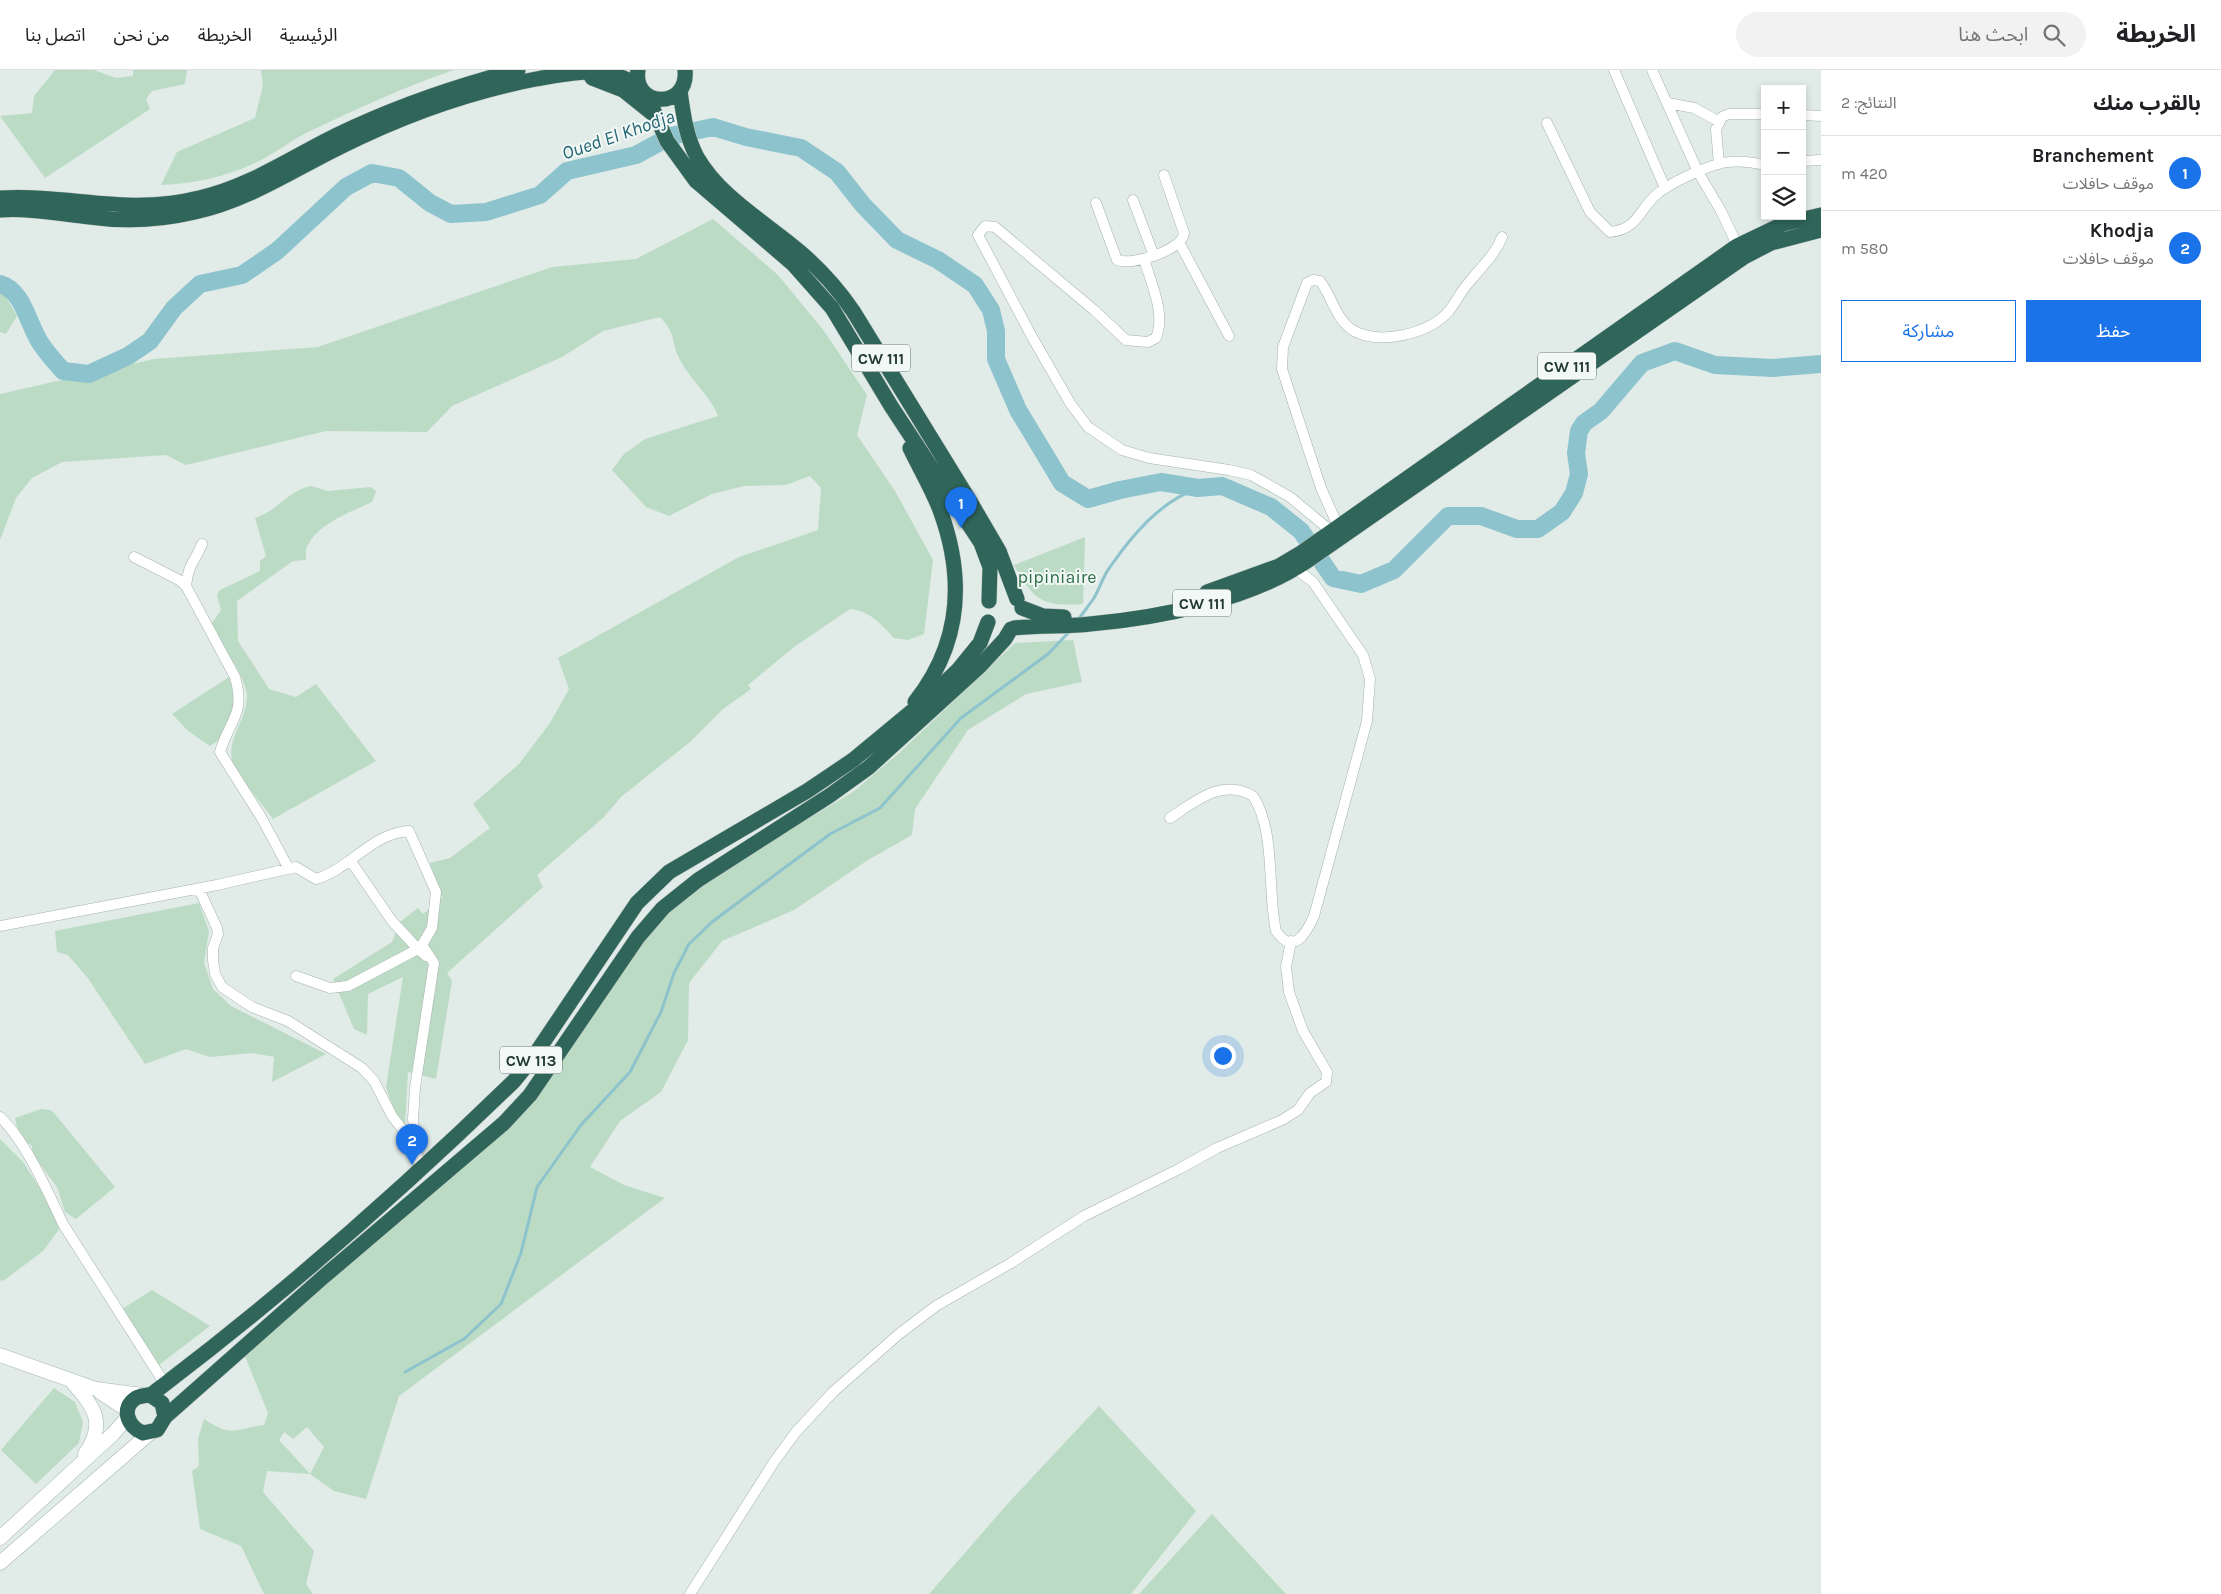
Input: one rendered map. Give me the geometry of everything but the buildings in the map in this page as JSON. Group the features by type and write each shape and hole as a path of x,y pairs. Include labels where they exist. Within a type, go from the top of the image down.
{"highway":[{"path":"0,198 31,198 128,206 156,206 200,198 248,181 372,119 448,90 518,70"},
{"path":"0,210 38,210 130,220 197,212 259,189 348,143 420,112 515,83 571,74 608,73 641,83 664,100 680,91 685,81 685,70"},
{"path":"571,74 616,86 658,122"},
{"path":"641,83 658,122 681,162 706,191 778,250 822,295 842,324 891,406 946,487 985,551 990,575 989,601 985,611 988,622 998,630 1012,628"},
{"name":"CW 111","path":"680,91 683,115 697,156 707,172 725,191 802,253 843,297 971,502 998,551 1020,603"},
{"name":"CW 111","path":"1012,628 1090,619 1150,606 1215,590 1279,566 1301,561 1331,534 1740,251 1784,224 1821,215"},
{"name":"CW 111","path":"1740,251 1821,230"},
{"path":"891,406 942,517 953,560 956,595 952,628 943,658 928,685 898,723"},
{"path":"989,601 999,594 1006,593 1043,616 1065,622"},
{"path":"165,1418 162,1403 146,1395 130,1403 127,1414 136,1430 150,1433 162,1424 165,1418 322,1279 504,1123 530,1095 638,937 663,908 698,880 868,768 980,666 1005,639 1021,619 1020,603"},
{"path":"898,723 958,670 980,643 988,622"},
{"name":"CW 113","path":"146,1395 165,1384 347,1234 514,1080 532,1058 637,903 669,872 813,787 852,760 898,723"}],"main road":[{"path":"0,1355 71,1382 96,1389 146,1395"},
{"path":"67,1477 94,1441 98,1422 90,1403 71,1382"},
{"path":"0,1538 67,1477 127,1414 96,1389"},
{"path":"0,1563 150,1433"}],"street":[{"path":"1614,70 1665,188"},
{"path":"1652,70 1698,172 1722,211 1740,251"},
{"path":"1668,104 1694,108 1718,121"},
{"path":"1719,164 1716,129 1718,121 1729,114 1761,114"},
{"path":"1806,115 1821,116"},
{"path":"1547,123 1590,212 1610,232 1621,231 1630,226 1651,200 1665,188 1698,172 1719,164 1745,162 1761,164"},
{"path":"1806,161 1821,160"},
{"path":"1096,203 1117,260 1123,262 1149,257 1180,244 1184,240 1184,233 1164,175"},
{"path":"1133,200 1149,257 1159,316 1160,328 1156,338 1148,342 1126,340 1094,310 995,227 985,226 978,235 1036,344 1070,403 1088,427 1122,450 1149,458 1251,475 1290,496 1331,534"},
{"path":"1331,534 1321,488 1282,369 1283,346 1307,283 1313,280 1320,281 1344,322 1352,330 1363,335 1383,337 1402,335 1424,328 1439,320 1449,311 1468,282 1495,252 1502,237"},
{"path":"1180,244 1229,336"},
{"path":"186,586 192,561 198,556 202,544"},
{"path":"134,557 179,580 186,586 236,677 239,690 238,714 224,739 220,752 261,817 289,869"},
{"path":"1170,818 1218,789 1234,788 1252,796 1262,816 1266,834 1276,931 1281,938 1291,942 1301,938 1307,931 1314,916 1367,721 1370,679 1363,655 1313,582 1301,561"},
{"path":"0,926 199,889 296,867 316,879 328,875 394,832 409,831 436,892 432,928 422,944 434,963 415,1088 413,1119 420,1168"},
{"path":"350,860 392,921 434,963"},
{"path":"199,889 218,928 213,948 213,960 215,974 222,987 252,1007 288,1021 368,1073 380,1088 392,1116 418,1150"},
{"path":"690,1594 796,1432 833,1392 899,1334 936,1306 1011,1263 1084,1216 1217,1148 1282,1120 1298,1110 1310,1093 1326,1082 1327,1072 1303,1031 1289,992 1286,967 1291,942"},
{"path":"296,976 330,988 348,986 418,949"},
{"path":"0,1117 16,1136 50,1196 63,1224 165,1384"}],"green space":[{"path":"55,70 94,70 116,78 133,76 133,70 187,70 185,84 152,91 146,99 150,109 45,178 0,116 32,113 34,96"},
{"path":"261,70 454,70 398,91 306,133 245,168 189,183 161,185 177,152 255,118 263,86"},
{"path":"713,219 778,275 824,331 867,395 857,435 895,491 933,560 924,634 908,640 894,638 880,623 869,615 850,609 794,647 748,685 751,689 723,709 690,742 622,796 603,818 537,875 543,887 447,973 452,981 436,1079 408,1072 405,1125 395,1114 386,1087 403,977 368,994 367,1035 354,1029 333,979 392,942 400,922 418,908 423,914 442,898 430,863 450,858 490,828 473,804 519,764 550,723 569,689 558,658 739,557 818,530 821,488 810,476 786,485 744,486 712,494 669,516 646,507 612,470 624,454 645,439 718,416 710,401 683,366 676,352 669,328 660,317 603,331 562,357 452,406 427,432 326,431 186,465 166,455 62,462 32,478 16,498 0,540 0,394 154,359 318,347 552,267 636,259"},
{"path":"0,287 17,316 6,334 0,332"},
{"path":"311,486 328,491 371,487 376,491 372,502 345,514 320,530 307,547 306,560 293,561 237,601 238,641 269,689 296,697 316,684 376,761 273,819 245,783 233,763 232,747 246,705 246,689 233,661 210,626 221,610 217,595 220,590 260,571 260,561 266,556 255,518 270,511 303,488"},
{"name":"pipiniaire","path":"1085,537 1083,604 1057,604 1040,599 1027,586 1014,565"},
{"path":"1073,640 1082,682 1026,694 968,730 915,809 912,835 868,860 794,910 722,941 689,983 688,1040 661,1092 620,1121 590,1167 624,1185 665,1198 399,1396 366,1499 334,1491 310,1474 267,1471 263,1492 314,1551 306,1584 313,1594 264,1594 241,1546 200,1529 192,1471 199,1466 198,1439 204,1419 221,1429 233,1431 264,1425 268,1413 242,1349 504,1123 665,911 728,867 853,792 899,753 1015,643","holes":["307,1427 324,1447 310,1474 279,1440 284,1432 293,1439"]},
{"path":"229,677 234,706 232,716 225,733 210,746 188,731 172,714"},
{"path":"199,903 209,931 204,963 213,989 231,1006 326,1054 272,1082 274,1057 252,1053 210,1057 186,1049 145,1064 87,977 68,955 57,952 55,931"},
{"path":"41,1109 50,1110 54,1113 115,1187 76,1219 65,1212 57,1187 32,1153 32,1146 20,1134 17,1126 15,1118"},
{"path":"0,1139 23,1162 63,1224 43,1251 3,1281 0,1280"},
{"path":"152,1290 210,1326 155,1368 119,1311"},
{"path":"54,1388 75,1402 83,1422 79,1443 36,1484 1,1450"},
{"path":"1099,1406 1196,1511 1131,1594 929,1594 1011,1500"},
{"path":"1212,1514 1286,1594 1139,1594"}],"waterway":[{"name":"Oued El Khodja","path":"0,284 15,294 25,310 36,336 63,371 89,374 128,356 150,341 174,308 200,284 242,275 277,251 346,187 372,173 399,178 430,203 451,214 486,212 540,195 567,171 636,155 671,136 713,127 746,137 801,148 837,172 863,205 897,240 938,260 975,285 991,310 996,331 996,359 1018,410 1062,483 1088,499 1120,490 1161,482 1198,488 1222,486 1271,507 1301,531 1333,578 1361,584 1394,570 1448,516 1481,516 1517,529 1538,529 1562,512 1574,493 1579,474 1576,453 1579,431 1584,423 1601,411 1642,363 1675,351 1715,365 1773,368 1821,364"},
{"path":"1078,620 1094,598 1108,571 1138,531 1148,520 1171,502 1198,488"},
{"path":"405,1372 464,1339 501,1304 521,1253 537,1187 581,1125 630,1072 661,1012 674,973 689,944 712,922 830,834 880,808 961,718 1048,654 1070,631"}],"place":[{"name":"Branchement","path":"961,528"},
{"name":"Khodja","path":"412,1165"}]}
